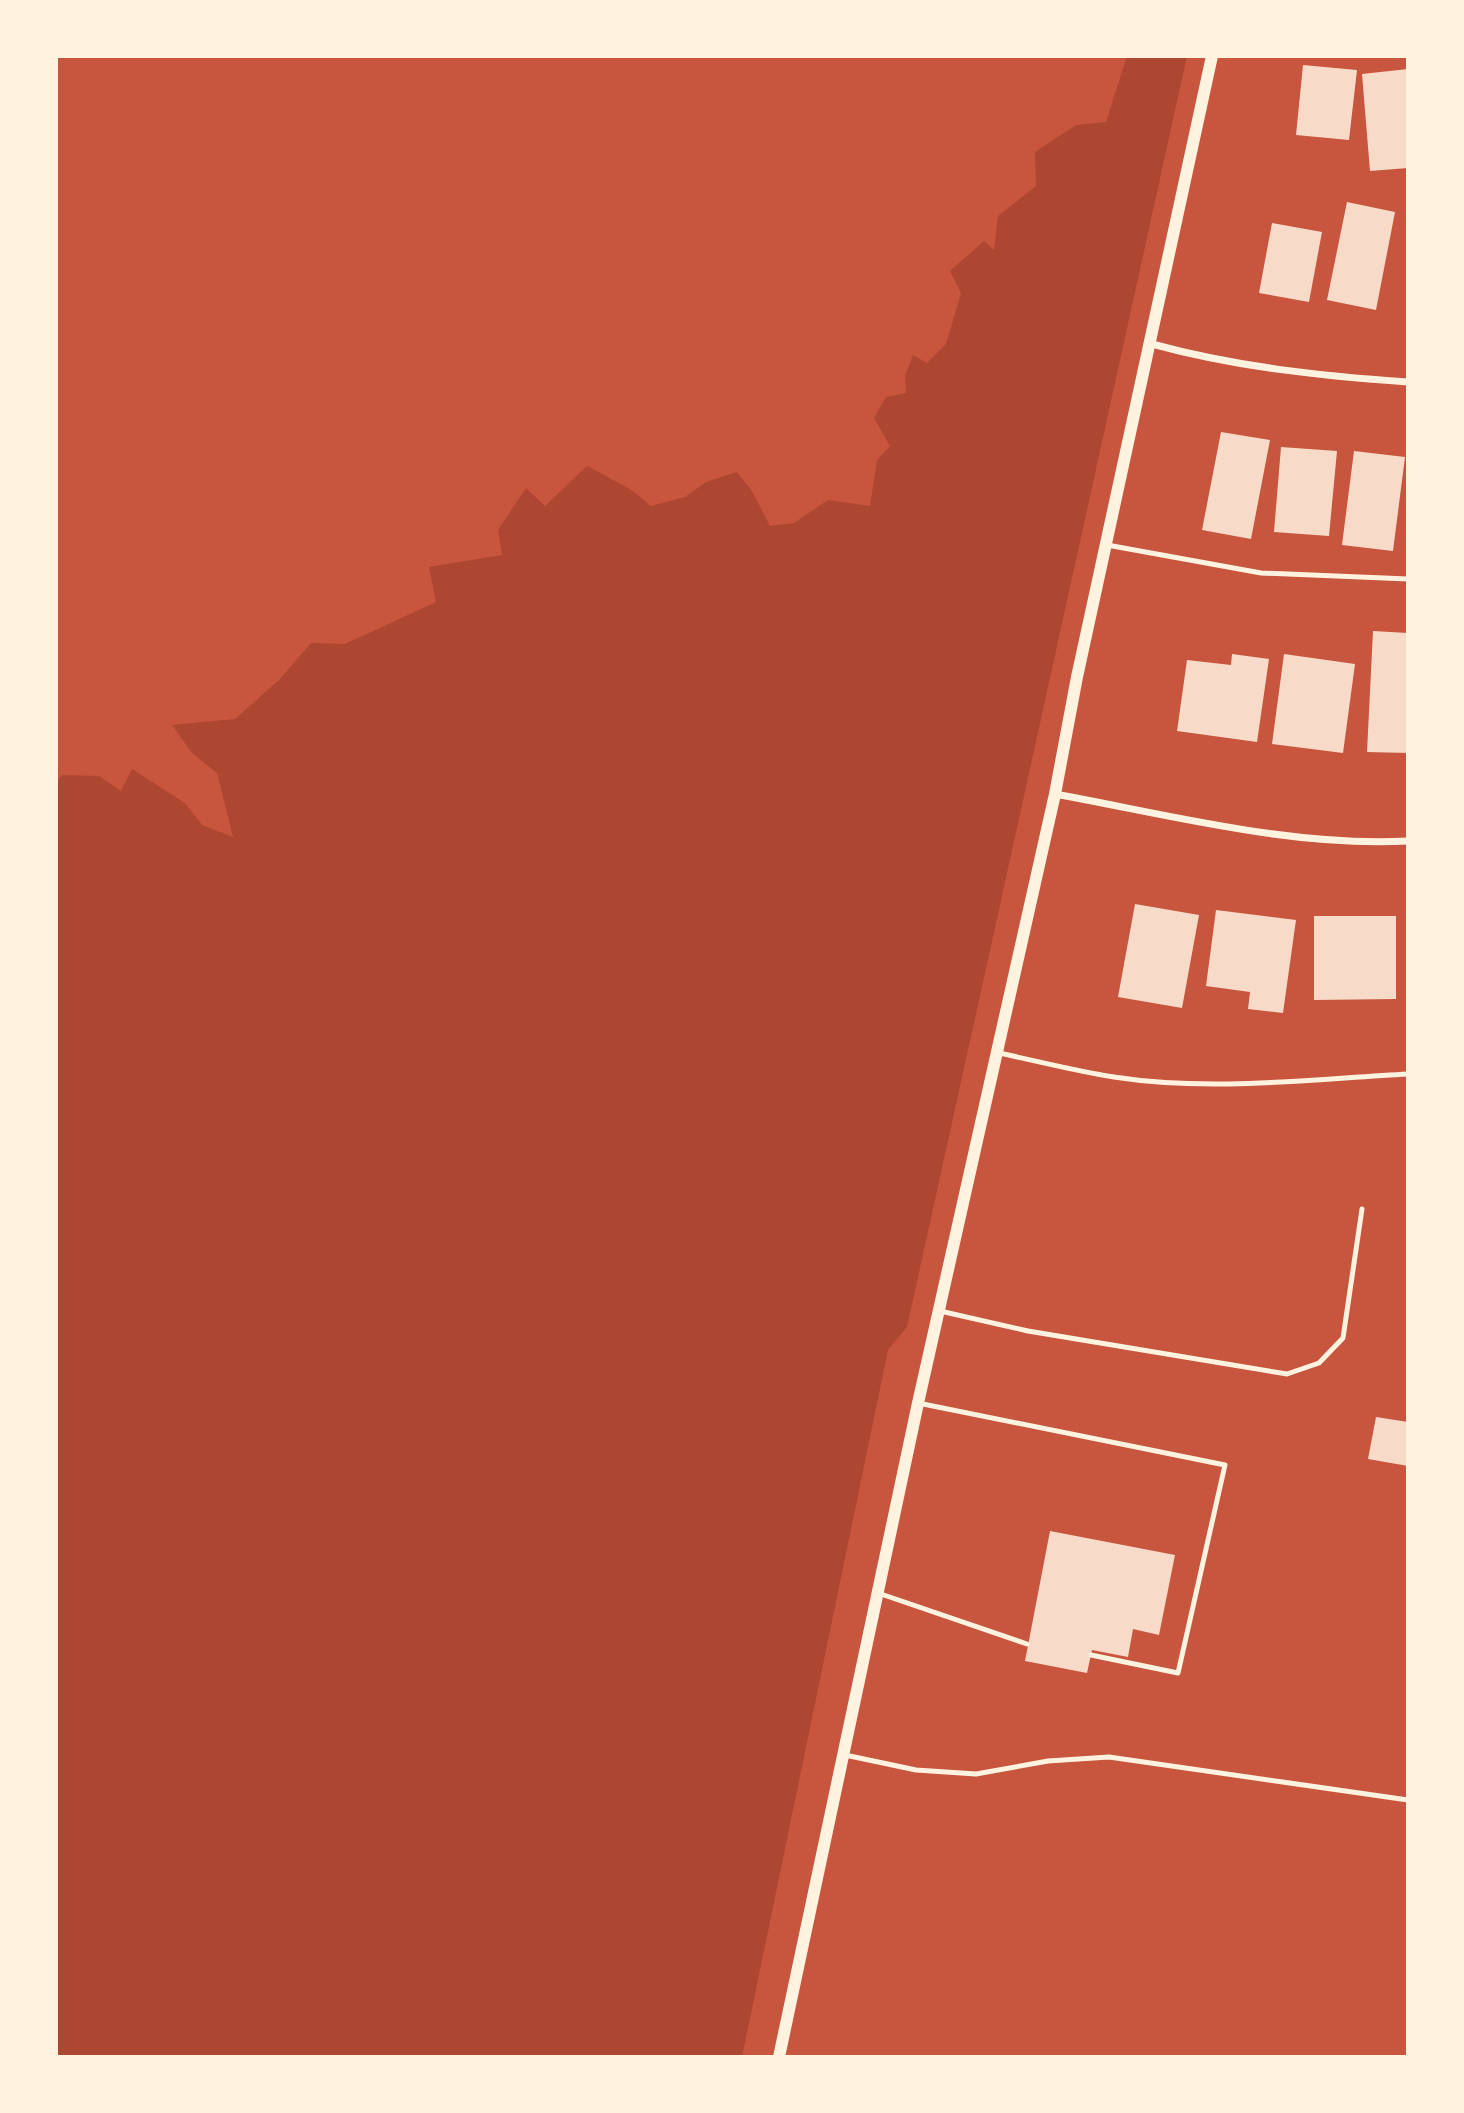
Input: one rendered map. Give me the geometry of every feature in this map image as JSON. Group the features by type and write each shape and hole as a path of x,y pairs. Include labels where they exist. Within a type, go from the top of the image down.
{"street":[{"path":"779,2057 918,1403 999,1053 1212,56"},
{"path":"1152,344 1195,356 1295,374 1408,382"},
{"path":"1055,794 1239,827 1361,843 1408,841"}],"lane":[{"path":"1107,545 1261,573 1408,579"},
{"path":"999,1053 1115,1077 1163,1081 1243,1083 1408,1074"},
{"path":"940,1311 1055,1336 1287,1374 1302,1371 1319,1363 1343,1338 1362,1209"},
{"path":"918,1403 1225,1465 1178,1673 1091,1656"},
{"path":"878,1593 1027,1644"},
{"path":"845,1755 916,1769 976,1774 1048,1761 1109,1757 1408,1800"}],"shaded area":[{"path":"1127,56 1187,56 907,1327 888,1350 742,2057 56,2057 56,781 63,775 99,776 121,791 132,769 185,803 202,825 233,837 217,773 192,753 172,725 235,719 279,680 311,643 345,644 436,602 429,567 502,555 498,530 526,488 545,506 587,466 630,489 651,506 685,497 706,482 737,472 752,491 770,526 794,523 828,500 870,506 877,460 890,446 874,418 886,397 906,393 905,376 913,355 927,363 946,344 961,293 950,271 984,241 994,250 998,216 1036,186 1035,152 1076,125 1106,122"}],"building":[{"path":"1303,65 1357,70 1349,140 1296,135"},
{"path":"1408,69 1408,168 1370,171 1362,74"},
{"path":"1347,202 1395,212 1376,310 1327,300"},
{"path":"1272,223 1322,232 1309,302 1259,293"},
{"path":"1221,432 1270,440 1251,539 1202,530"},
{"path":"1281,447 1337,451 1329,536 1274,532"},
{"path":"1354,451 1405,457 1393,551 1342,545"},
{"path":"1373,631 1408,633 1408,753 1367,752"},
{"path":"1232,654 1269,659 1257,742 1177,731 1187,660 1231,665"},
{"path":"1284,654 1355,664 1343,753 1272,744"},
{"path":"1135,904 1199,915 1182,1008 1118,997"},
{"path":"1216,910 1296,920 1283,1013 1248,1009 1250,992 1206,986"},
{"path":"1314,916 1396,916 1396,999 1314,1000"},
{"path":"1376,1417 1408,1422 1408,1466 1368,1459"},
{"path":"1050,1531 1175,1555 1159,1635 1133,1629 1128,1657 1092,1650 1087,1673 1025,1661"}]}
